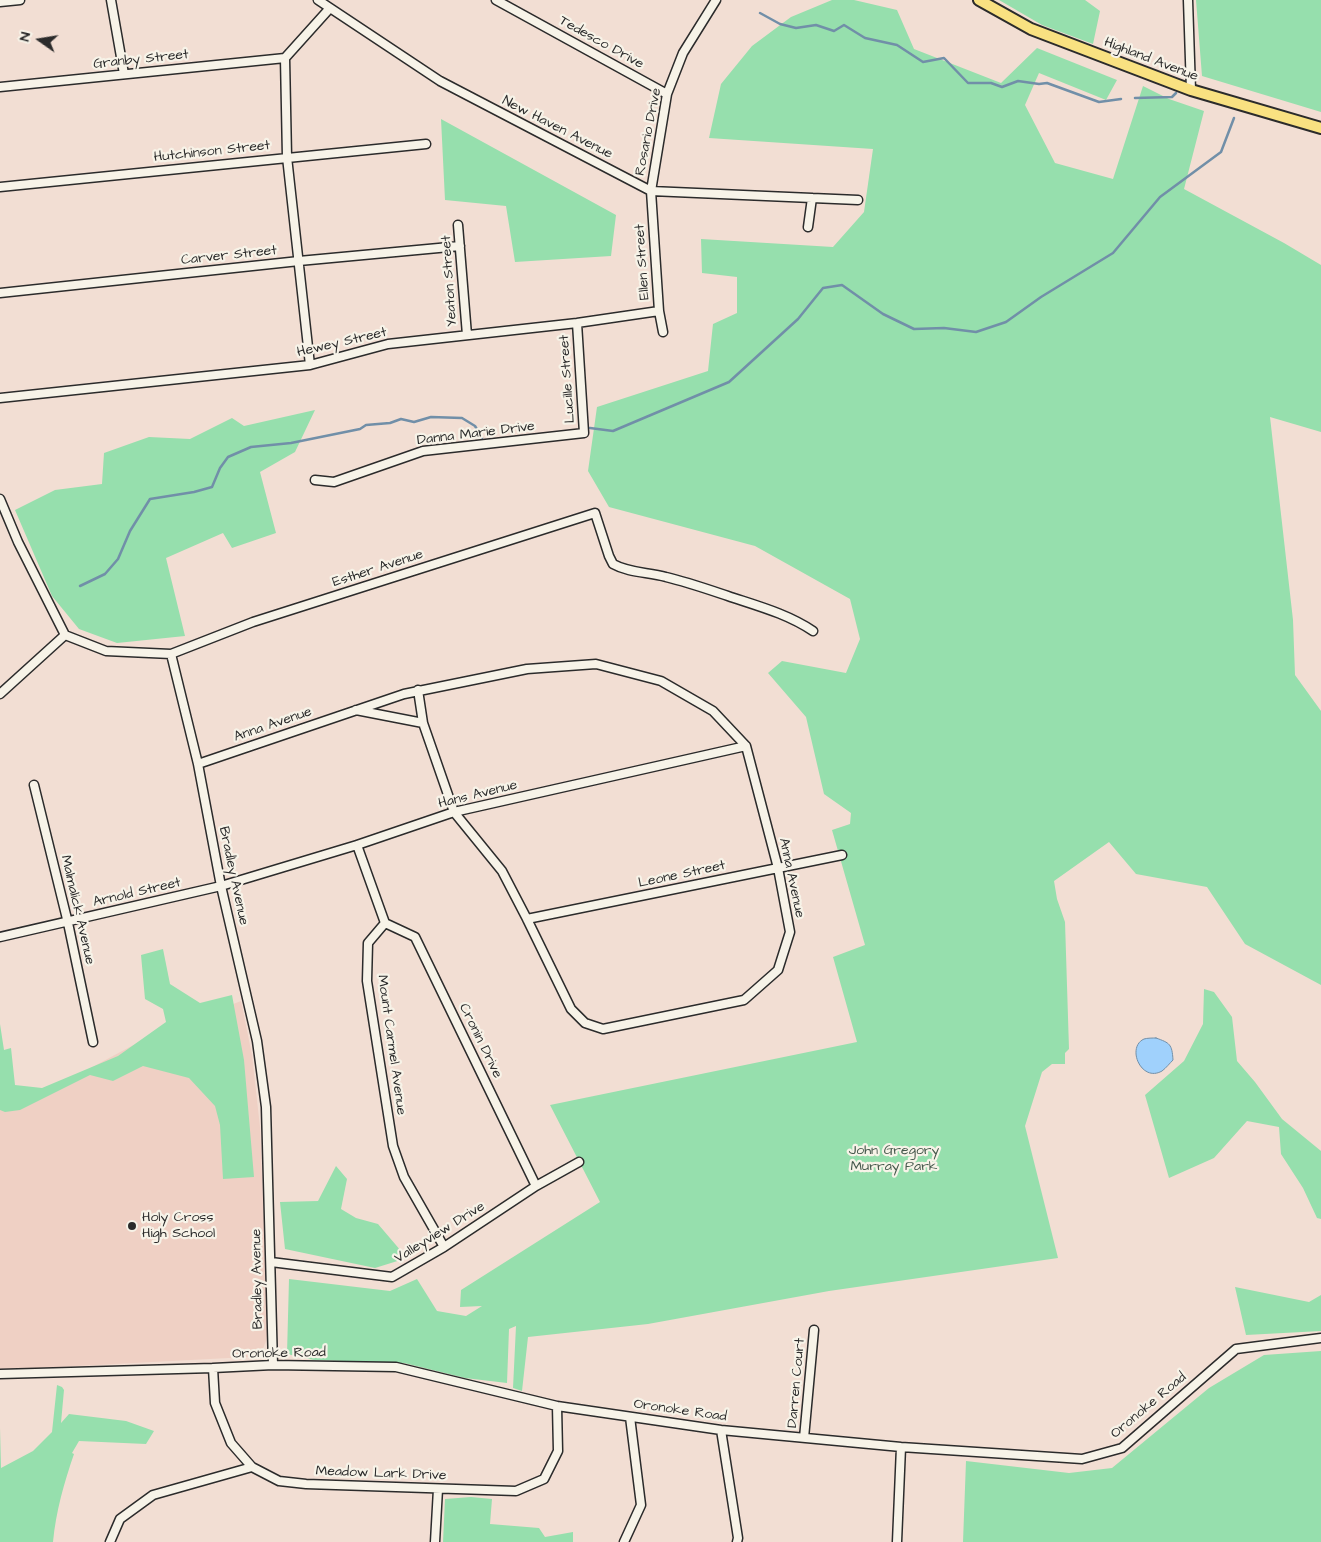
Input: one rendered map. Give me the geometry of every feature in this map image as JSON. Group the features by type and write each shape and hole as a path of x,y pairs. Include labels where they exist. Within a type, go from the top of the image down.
{"main road":[{"name":"Highland Avenue","path":"979,0 1031,29 1191,90 1321,128"}],"street":[{"path":"0,2 15,0"},
{"path":"111,0 124,74"},
{"name":"New Haven Avenue","path":"318,0 440,81 651,191 858,200"},
{"name":"Tedesco Drive","path":"496,0 667,94"},
{"name":"Rosario Drive","path":"651,191 667,94 683,54 716,0"},
{"path":"1188,0 1191,90"},
{"path":"310,365 287,157 285,58 330,8"},
{"name":"Granby Street","path":"0,87 285,58"},
{"name":"Hutchinson Street","path":"0,187 426,144"},
{"name":"Ellen Street","path":"651,191 659,311 663,332"},
{"path":"808,227 812,198"},
{"name":"Yeaton Street","path":"458,225 466,335"},
{"name":"Carver Street","path":"0,293 460,246"},
{"name":"Hewey Street","path":"0,398 310,365 388,344 576,323 659,311"},
{"name":"Lucille Street","path":"576,323 584,433"},
{"name":"Danna Marie Drive","path":"315,480 334,482 423,451 584,433"},
{"path":"0,499 18,542 64,635 106,651 171,654"},
{"name":"Esther Avenue","path":"171,654 253,622 595,513 611,562 617,566 671,578 777,612 813,631"},
{"path":"0,694 64,635"},
{"name":"Bradley Avenue","path":"171,654 198,764 221,886 258,1041 266,1107 273,1365"},
{"name":"Anna Avenue","path":"198,764 418,690 527,669 596,664 661,681 712,711 746,746 778,868 790,932 778,970 744,1000 603,1028 585,1023 571,1009 502,871 454,812 423,724 418,690"},
{"path":"356,710 423,724"},
{"name":"Hans Avenue","path":"221,886 357,845 454,812 746,746"},
{"name":"Malmalick Avenue","path":"34,785 68,923 93,1042"},
{"path":"357,845 385,923"},
{"name":"Leone Street","path":"527,919 842,855"},
{"name":"Arnold Street","path":"0,937 68,923 221,886"},
{"name":"Cronin Drive","path":"385,923 415,937 536,1186"},
{"name":"Mount Carmel Avenue","path":"385,923 368,943 367,981 393,1146 404,1177 444,1247"},
{"name":"Valleyview Drive","path":"271,1262 392,1277 444,1247 536,1186 579,1162"},
{"name":"Darren Court","path":"804,1438 814,1330"},
{"name":"Oronoke Road","path":"0,1374 273,1365 396,1367 557,1406 721,1430 901,1446 1082,1459 1122,1448 1236,1349 1321,1338"},
{"name":"Meadow Lark Drive","path":"213,1368 216,1403 231,1444 252,1467 279,1481 306,1484 516,1491 544,1479 558,1451 557,1406"},
{"path":"624,1542 640,1505 630,1417"},
{"path":"721,1430 738,1538 737,1542"},
{"path":"897,1542 901,1446"},
{"path":"110,1542 120,1519 153,1495 252,1467"},
{"path":"435,1542 438,1489"}],"shaded area":[{"name":"Holy Cross High School","path":"241,1001 252,1055 260,1127 268,1330 262,1351 248,1357 0,1370 0,1048 14,1109 152,1035"}],"green space":[{"name":"John Gregory Murray Park","path":"832,0 854,0 897,10 914,49 1001,83 1037,48 1117,80 1106,100 1039,73 1025,105 1055,163 1113,179 1143,86 1169,99 1204,111 1184,189 1321,265 1321,432 1270,417 1293,620 1295,675 1321,711 1321,985 1245,944 1207,887 1136,874 1109,842 1054,881 1057,899 1065,922 1069,1049 1065,1053 1065,1064 1052,1064 1042,1072 1025,1126 1058,1258 829,1291 648,1324 528,1337 522,1391 513,1388 516,1326 509,1329 507,1383 465,1378 404,1363 314,1360 287,1354 289,1279 390,1291 417,1279 437,1311 466,1316 482,1306 460,1307 461,1290 600,1202 550,1105 857,1042 833,957 865,945 832,830 850,824 851,813 824,794 806,717 768,673 782,661 846,673 860,639 850,599 755,546 609,507 588,471 597,407 708,371 713,324 737,313 737,277 702,273 701,239 833,247 864,212 873,149 709,138 721,84 752,46 791,17"},
{"path":"999,0 1085,0 1100,11 1093,44 1042,25"},
{"path":"1196,0 1321,0 1321,112 1202,76"},
{"path":"441,119 616,215 611,256 515,262 506,206 445,200"},
{"path":"315,410 295,452 260,472 276,533 232,548 223,533 166,558 185,636 117,643 79,629 52,596 15,510 55,490 102,484 104,453 149,437 190,439 232,418 244,426"},
{"path":"163,949 170,984 200,1003 232,995 244,1060 254,1177 223,1179 220,1125 215,1106 189,1078 143,1066 113,1081 90,1075 20,1110 5,1112 0,1110 0,1024 4,1050 11,1048 15,1085 42,1088 118,1056 166,1022 163,1009 145,999 141,955"},
{"path":"1204,989 1214,992 1232,1017 1237,1061 1282,1119 1321,1151 1321,1219 1317,1218 1303,1188 1281,1154 1279,1127 1247,1121 1214,1158 1169,1178 1145,1095 1184,1061 1203,1024"},
{"path":"336,1166 347,1179 341,1209 356,1218 378,1224 407,1258 375,1268 285,1249 280,1202 318,1201"},
{"path":"1235,1287 1309,1302 1321,1295 1321,1331 1246,1335"},
{"path":"1321,1351 1321,1542 963,1542 966,1461 1069,1473 1112,1468 1209,1388 1264,1355"},
{"path":"57,1385 64,1390 61,1423 69,1414 126,1421 154,1431 146,1444 79,1441 72,1453 74,1454 61,1497 53,1542 0,1542 0,1428 1,1468 33,1451 52,1432"},
{"path":"471,1497 492,1499 490,1524 539,1528 545,1537 573,1532 573,1542 443,1542 445,1499"}],"water":[{"path":"1156,1038 1169,1045 1173,1060 1162,1071 1154,1073 1142,1068 1136,1056 1136,1049 1144,1039"}],"waterway":[{"path":"760,13 780,24 796,28 816,25 834,31 844,25 865,38 897,45 923,62 944,58 968,83 991,83 1002,87 1018,81 1039,84 1047,83 1099,102 1121,99"},
{"path":"1135,98 1172,97 1176,93"},
{"path":"590,428 613,431 729,382 798,319 823,288 842,285 883,314 914,329 944,328 976,332 1006,322 1041,297 1113,253 1160,197 1221,152 1234,118"},
{"path":"80,586 105,574 118,559 130,531 150,499 212,487 220,468 228,457 251,447 291,443 360,429 366,425 390,423 401,419 414,422 431,417 462,418 475,426 482,438"}],"place":[{"name":"Holy Cross High School","path":"132,1226"}]}
